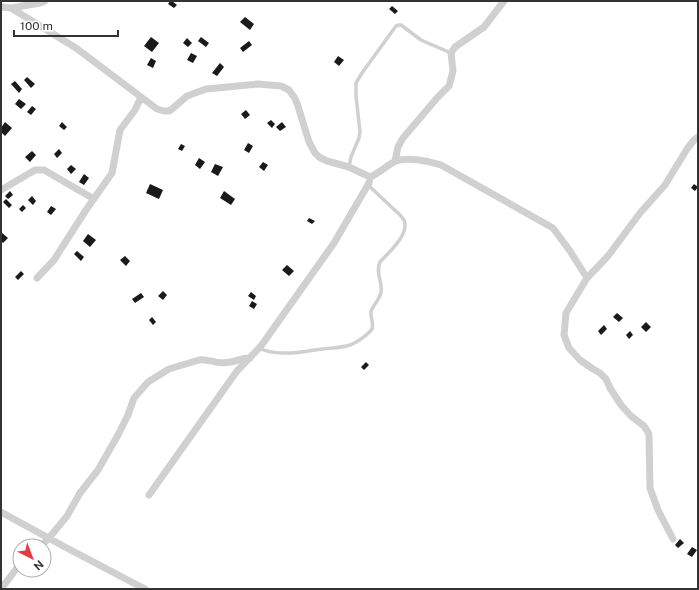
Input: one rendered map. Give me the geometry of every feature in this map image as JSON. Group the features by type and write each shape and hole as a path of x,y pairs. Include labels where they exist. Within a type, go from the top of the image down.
{"street":[{"path":"1,7 11,8 45,1"},
{"path":"395,161 398,146 403,138 449,86 453,71 451,53 455,47 484,27 504,1"},
{"path":"11,8 76,48 157,109 169,111 187,96 206,89 258,84 281,86 289,90 294,97 309,142 319,157 327,161 349,167 370,177"},
{"path":"37,278 54,260 112,173 120,130 135,110 141,96"},
{"path":"673,540 658,510 650,488 648,432 644,426 621,406 606,379 600,373 580,360 569,348 564,335 566,313 587,278 608,256 640,214 665,185 687,149 698,137"},
{"path":"149,495 237,371 260,348 334,243 368,185 370,177 395,161 428,161 441,165 553,228 587,278"},
{"path":"1,190 35,170 44,170 94,199"},
{"path":"1,512 49,538 67,516 80,493 98,470 128,415 134,398 148,382 169,369 195,361 204,359 218,362 232,362 246,357 250,358"},
{"path":"52,540 145,589"},
{"path":"1,589 12,575"}],"lane":[{"path":"349,167 360,132 356,83 396,26 401,25 421,40 451,53"},
{"path":"260,348 274,353 289,353 350,345 362,339 370,332 372,327 372,310 381,292 378,265 398,243 404,230 404,219 368,185"}],"building":[{"path":"170,1 177,5 174,8 168,4"},
{"path":"392,6 398,11 395,14 389,9"},
{"path":"245,17 254,24 250,30 240,22"},
{"path":"151,37 159,43 152,52 144,46"},
{"path":"201,37 209,43 206,47 198,41"},
{"path":"187,38 192,43 188,47 183,43"},
{"path":"249,41 252,45 243,52 240,48"},
{"path":"191,53 197,56 193,63 187,60"},
{"path":"338,56 344,60 339,66 334,62"},
{"path":"151,58 156,61 153,68 147,65"},
{"path":"220,63 224,67 217,76 212,73"},
{"path":"27,77 35,84 31,88 24,80"},
{"path":"15,81 22,89 19,93 11,84"},
{"path":"19,99 26,104 21,109 15,104"},
{"path":"32,106 36,109 31,115 27,112"},
{"path":"246,110 250,115 245,119 241,114"},
{"path":"271,120 275,124 272,128 267,123"},
{"path":"5,122 12,128 5,136 1,132 1,128"},
{"path":"62,122 67,127 64,130 59,126"},
{"path":"282,122 286,127 280,131 276,127"},
{"path":"248,143 253,146 249,153 244,150"},
{"path":"181,144 185,146 182,151 178,149"},
{"path":"59,149 62,153 57,158 54,154"},
{"path":"32,151 36,155 30,162 25,157"},
{"path":"199,158 205,162 200,169 195,165"},
{"path":"263,162 268,165 264,171 259,167"},
{"path":"215,164 223,167 218,176 211,172"},
{"path":"71,165 76,169 71,174 67,169"},
{"path":"84,174 89,178 84,185 79,182"},
{"path":"150,184 163,190 159,199 146,193"},
{"path":"694,184 698,187 695,191 691,188"},
{"path":"10,191 13,195 8,199 5,196"},
{"path":"224,191 235,199 231,205 220,198"},
{"path":"32,196 36,201 33,205 28,200"},
{"path":"6,199 12,205 9,208 3,202"},
{"path":"23,205 26,208 22,212 19,209"},
{"path":"51,206 56,209 51,215 47,212"},
{"path":"309,218 315,221 312,224 307,221"},
{"path":"1,232 8,238 3,243 1,241"},
{"path":"88,234 96,240 90,247 83,241"},
{"path":"77,251 84,257 81,261 74,254"},
{"path":"125,256 130,261 126,266 120,260"},
{"path":"287,265 294,271 289,276 282,270"},
{"path":"21,271 24,274 18,280 15,277"},
{"path":"163,291 167,295 163,300 158,296"},
{"path":"251,292 256,296 254,300 248,296"},
{"path":"141,293 144,297 135,303 132,299"},
{"path":"252,301 257,304 254,309 249,306"},
{"path":"617,313 623,318 619,322 613,317"},
{"path":"152,317 156,322 153,325 149,320"},
{"path":"646,322 651,327 646,332 641,327"},
{"path":"604,325 607,329 601,335 598,331"},
{"path":"630,331 633,335 629,339 626,335"},
{"path":"366,362 369,365 364,370 361,367"},
{"path":"680,539 684,543 678,548 675,545"},
{"path":"692,547 697,550 692,557 687,554"}]}
